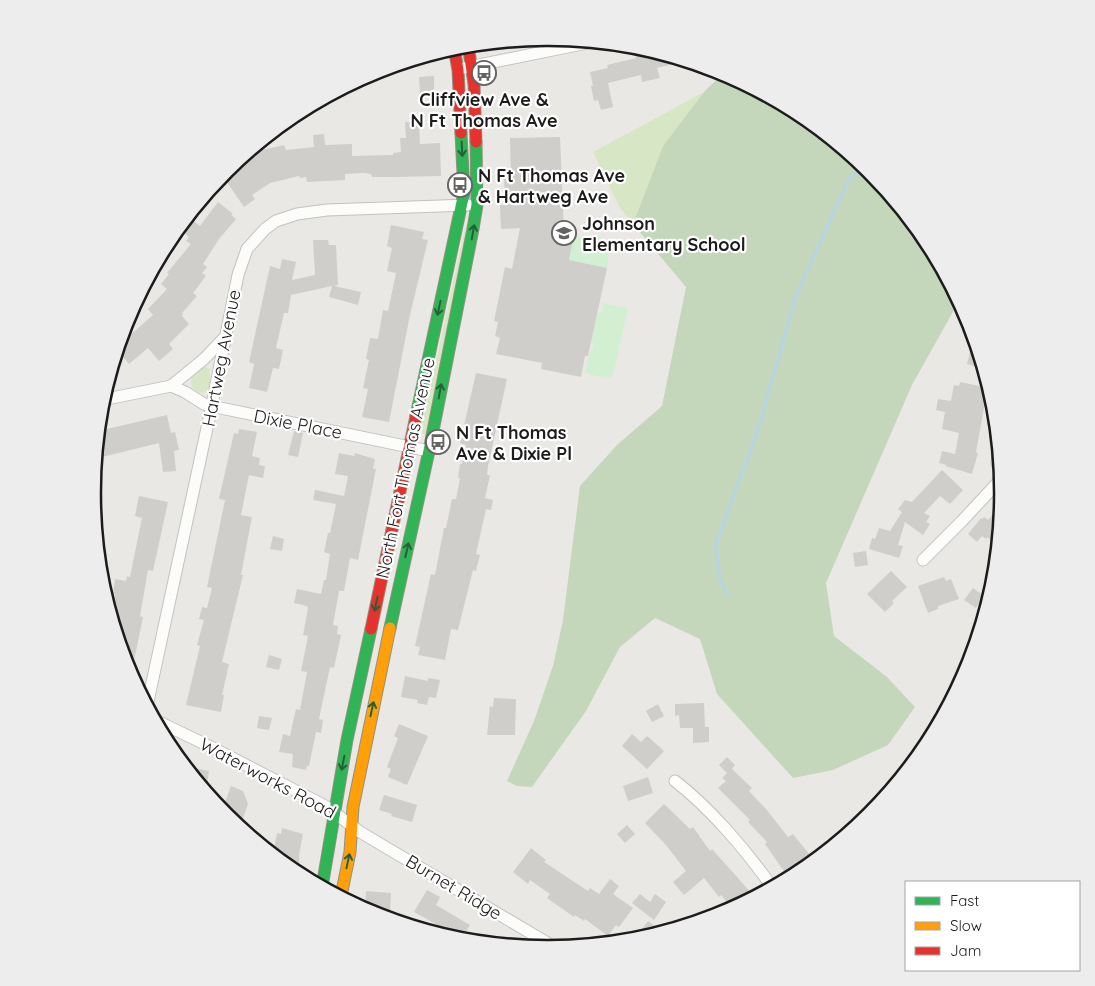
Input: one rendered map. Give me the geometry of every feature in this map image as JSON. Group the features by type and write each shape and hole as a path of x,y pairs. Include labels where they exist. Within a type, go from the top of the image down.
{"street":[{"path":"458,70 569,47"},
{"name":"North Fort Thomas Avenue","path":"342,890 350,852 353,808 366,739 429,451 445,364 467,265 477,205 472,67 470,53"},
{"name":"North Fort Thomas Avenue","path":"324,880 347,740 464,193 458,70 455,56"},
{"name":"Hartweg Avenue","path":"149,695 238,275 245,254 252,242 276,221 297,214 327,210 477,205"},
{"path":"111,398 171,386 204,359 226,337"},
{"name":"Dixie Place","path":"171,386 211,406 429,451"},
{"path":"923,560 994,487"},
{"name":"Waterworks Road","path":"167,726 327,807 352,826"},
{"path":"675,781 686,789 724,829 753,861 768,882"},
{"name":"Burnet Ridge","path":"352,826 542,940"}],"green space":[{"path":"717,79 745,92 796,122 842,157 883,198 902,221 934,270 954,309 912,385 826,583 834,636 887,677 915,707 888,745 833,770 793,778 717,694 700,639 655,618 620,647 586,711 532,787 517,786 507,781 534,721 553,666 563,620 580,486 617,445 662,406 686,287 633,224 663,146 704,92"},
{"path":"704,92 663,146 633,224 620,208 593,152"},
{"path":"466,224 472,224 427,434 424,435 421,431"},
{"path":"600,236 609,253 607,268 569,260 573,238"},
{"path":"603,303 628,308 613,376 607,378 585,373 589,353 592,351 594,343 591,343 597,312 601,313"},
{"path":"203,366 210,369 210,385 206,392 202,393 196,391 192,386 191,379"}],"building":[{"path":"636,56 673,64 657,68 660,78 642,82 641,75 608,83 613,107 601,110 598,100 594,101 590,72 608,68 607,65 636,58"},
{"path":"434,76 434,93 420,93 419,77"},
{"path":"405,122 419,122 420,144 440,143 441,176 372,177 371,174 364,173 345,174 345,180 307,182 306,177 300,178 299,176 270,183 252,195 255,199 244,207 227,182 262,150 284,145 286,150 314,147 313,135 324,134 325,145 352,144 352,156 393,155 393,153 401,152 400,138 406,138"},
{"path":"560,137 564,232 574,234 569,260 607,268 588,356 585,356 581,377 541,369 542,363 496,354 500,338 495,336 498,322 494,321 505,267 512,269 520,228 501,229 500,205 505,205 504,178 511,178 510,138"},
{"path":"218,202 233,214 231,215 236,219 219,239 203,264 207,267 202,273 206,276 193,293 197,296 182,313 182,316 189,324 169,344 173,349 159,361 148,348 129,364 123,357 121,358 129,336 153,315 148,309 167,289 161,284 169,274 167,273 191,244 186,241 189,237 184,233 193,221 200,226"},
{"path":"391,225 424,232 422,239 428,240 410,315 389,422 362,417 368,389 363,388 369,360 366,359 370,338 378,339 383,310 388,311 396,273 387,271 392,248 387,246"},
{"path":"313,240 328,240 329,245 336,245 338,285 334,286 361,292 358,305 329,297 332,286 291,295 288,313 284,313 276,348 283,350 279,369 273,368 267,392 249,388 254,364 249,362 270,266 280,269 282,259 296,262 292,280 315,275"},
{"path":"971,349 976,367 967,364"},
{"path":"476,373 507,379 488,466 487,475 490,475 485,498 493,500 491,510 486,509 476,554 480,555 476,571 473,570 458,630 451,629 445,660 418,655 420,647 415,646 431,574 435,575 452,499 456,499 460,478 458,478 460,464 462,464 466,445 460,443"},
{"path":"960,382 981,386 985,402 976,452 978,453 972,474 939,463 942,451 955,454 959,433 942,429 945,412 936,410 938,399 951,401 954,385 959,386"},
{"path":"167,415 171,433 175,432 179,450 174,451 176,471 163,472 159,443 103,457 106,429"},
{"path":"239,429 257,432 252,456 260,458 259,465 265,466 263,478 249,475 241,515 252,517 241,575 243,575 222,662 229,664 222,695 224,695 221,712 186,705 200,646 197,645 204,620 199,619 202,607 207,608 212,588 207,587 225,500 219,499 234,433 238,434"},
{"path":"294,431 303,433 298,457 288,455"},
{"path":"339,453 354,456 355,453 375,459 373,469 376,469 358,560 350,558 344,591 339,591 333,625 338,626 337,634 341,635 334,668 330,667 319,719 323,720 321,733 316,732 309,766 307,766 306,770 292,767 293,754 279,752 283,734 290,736 296,709 300,710 307,672 301,671 308,636 303,635 308,608 307,606 294,603 297,589 321,594 324,580 326,580 330,554 324,552 336,504 313,500 315,490 344,496 348,476 335,474"},
{"path":"942,470 963,490 950,504 940,496 924,513 930,516 926,522 930,524 923,535 905,522 898,545 903,546 899,558 869,549 872,538 875,539 879,528 890,531 902,512 898,509 905,500 912,502"},
{"path":"139,496 168,502 153,571 148,570 140,616 143,617 134,661 124,637 114,600 115,594 113,594 115,579 126,581 127,576 130,577 142,518 135,516"},
{"path":"993,514 991,540 982,536 977,542 968,534 981,518 984,517 988,520"},
{"path":"273,536 284,539 282,551 270,549"},
{"path":"866,551 868,565 855,567 853,553"},
{"path":"891,571 907,587 892,601 894,603 885,612 867,594"},
{"path":"944,577 946,581 951,579 959,599 938,606 938,609 928,613 918,586"},
{"path":"973,588 982,595 976,608 964,600"},
{"path":"269,655 282,659 279,670 266,667"},
{"path":"405,676 428,681 428,678 440,680 436,698 429,697 427,705 417,703 418,700 401,697"},
{"path":"494,698 516,699 515,735 487,735 490,706 493,707"},
{"path":"704,703 705,727 709,727 709,742 693,743 693,728 680,728 679,715 675,716 675,704"},
{"path":"658,704 664,716 652,722 646,711"},
{"path":"259,716 272,718 269,730 257,728"},
{"path":"399,724 428,736 407,785 388,777 391,769 387,767 398,738 394,736"},
{"path":"632,734 641,742 647,736 664,751 647,769 622,746"},
{"path":"727,757 735,765 732,769 752,788 749,791 788,837 793,834 809,854 784,872 765,844 767,842 748,822 750,820 718,788 726,781 722,778 727,773 719,765"},
{"path":"196,768 209,771 207,782"},
{"path":"648,777 653,793 628,801 623,786"},
{"path":"231,786 243,791 248,804 243,818 241,817 225,802"},
{"path":"384,795 417,805 412,822 391,816 392,814 379,810"},
{"path":"664,804 690,829 693,827 710,851 712,849 750,891 727,902 721,895 719,897 704,878 684,895 673,882 686,871 666,845 645,823"},
{"path":"627,825 635,834 625,843 617,834"},
{"path":"282,828 303,834 299,855 299,864 275,846 277,833 281,834"},
{"path":"531,848 546,860 544,862 588,891 590,888 599,894 610,879 619,886 613,894 633,908 619,927 616,925 608,936 585,919 584,921 575,915 574,917 547,898 550,894 530,880 528,884 513,872"},
{"path":"427,890 440,897 436,905 470,925 466,932 440,927 414,912"},
{"path":"366,891 391,893 390,911 365,901"},
{"path":"640,894 650,902 655,894 666,902 654,920 632,903"},
{"path":"648,921 656,927 642,930"}],"waterway":[{"path":"727,593 719,578 716,543 758,430 795,298 847,183 857,171"}],"traffic: fast":[{"path":"416,416 464,193 461,133"},
{"path":"390,628 429,451 473,229 477,205 476,142"},
{"path":"323,880 347,740 371,629"}],"traffic: slow":[{"path":"342,890 350,852 353,807 390,628"}],"traffic: jam":[{"path":"469,53 474,84 476,142"},
{"path":"455,56 458,70 461,133"},
{"path":"371,629 416,416"}],"place":[{"name":"Cliffview Ave & N Ft Thomas Ave","path":"484,73"},
{"name":"N Ft Thomas Ave & Hartweg Ave","path":"460,185"},
{"name":"Johnson Elementary School","path":"564,233"},
{"name":"N Ft Thomas Ave & Dixie Pl","path":"438,442"}]}
